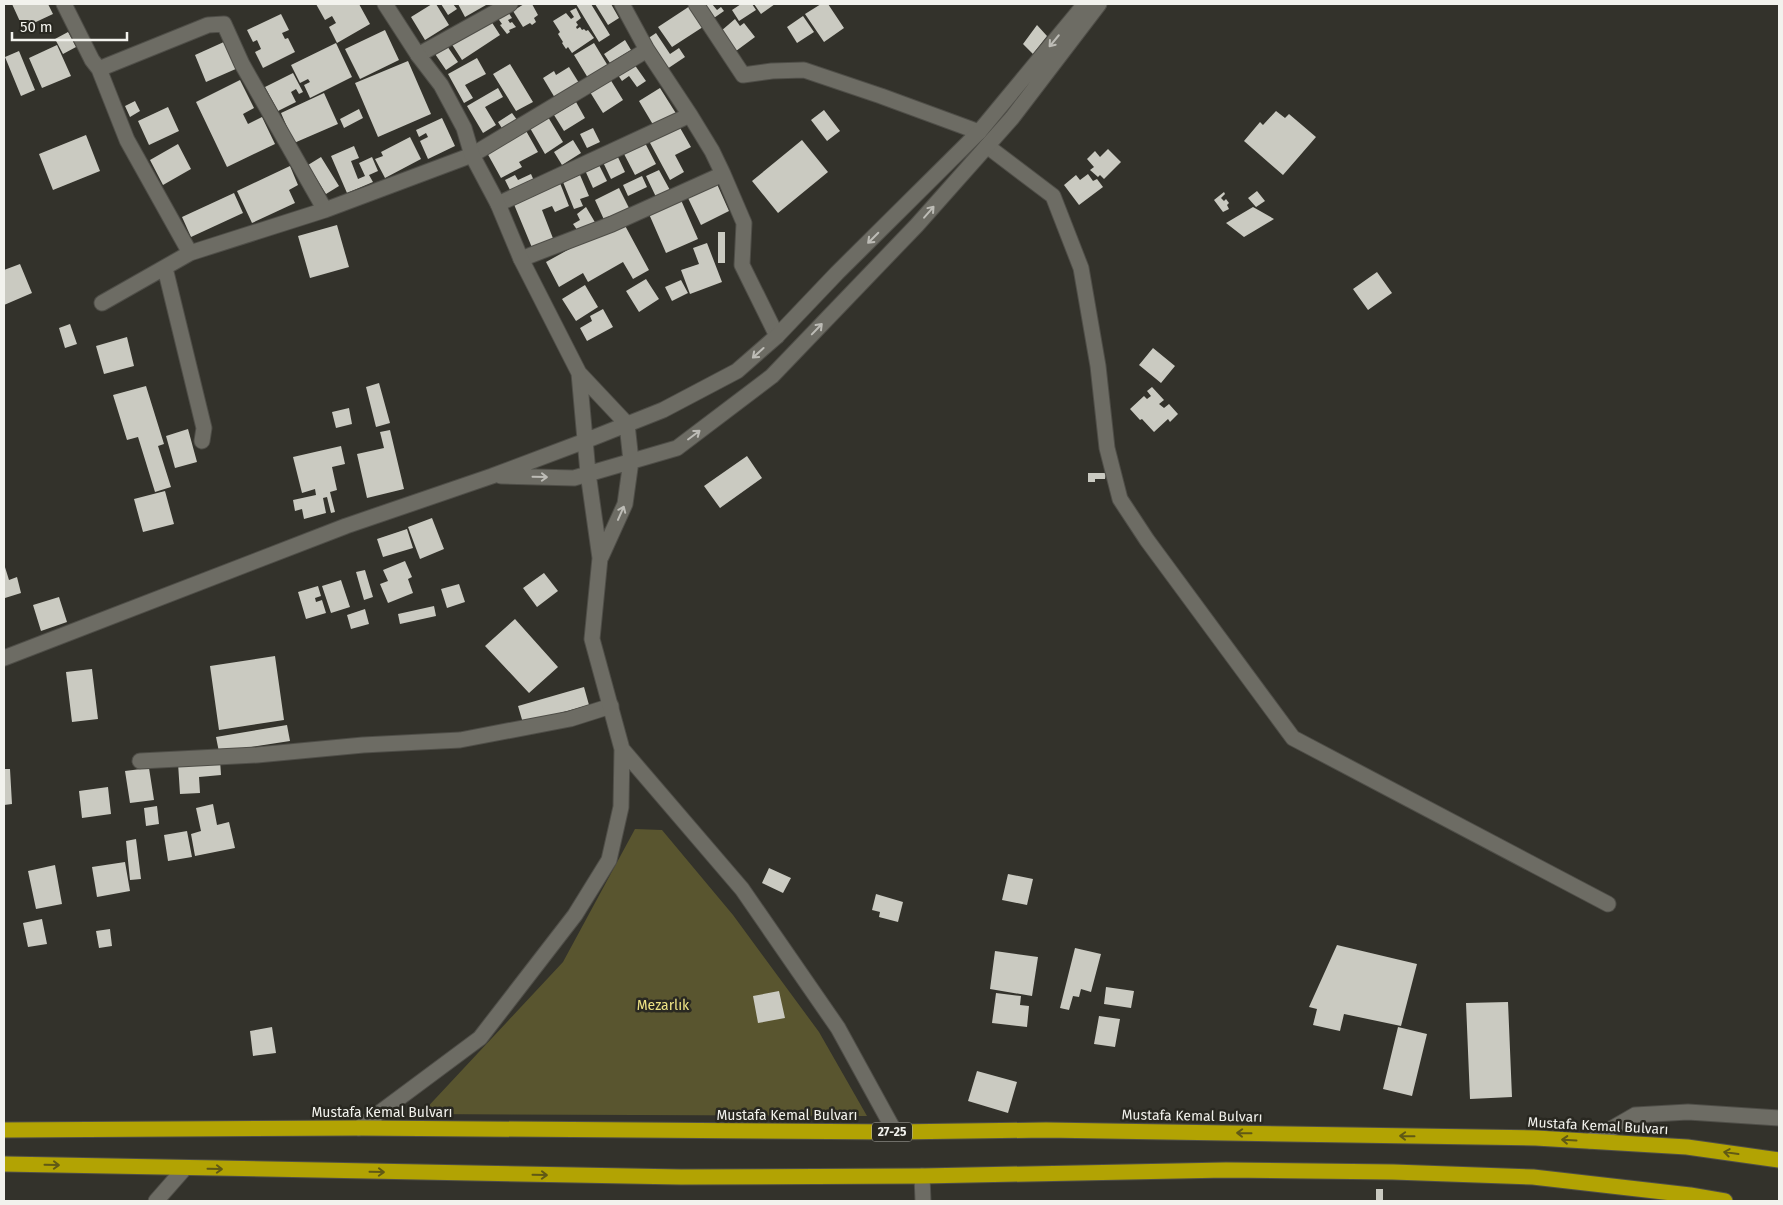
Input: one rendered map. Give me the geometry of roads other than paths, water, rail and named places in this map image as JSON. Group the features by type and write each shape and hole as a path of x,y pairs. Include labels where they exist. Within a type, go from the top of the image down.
{"highway":[{"name":"Mustafa Kemal Bulvarı","path":"4,1130 359,1128 895,1132 1056,1130 1526,1138 1687,1147 1779,1160"},
{"path":"4,1164 681,1176 922,1176 1226,1170 1393,1172 1533,1177 1690,1195 1724,1201"}],"street":[{"path":"64,4 92,60 100,69 127,140 190,253"},
{"path":"385,4 418,55 441,85 464,128 472,155 498,204 521,259 579,374 627,424 631,461 625,504 600,558"},
{"path":"418,55 510,4"},
{"path":"622,4 647,50 712,151 723,174 744,223 742,265 777,336"},
{"path":"696,4 744,75 772,71 804,70 979,132"},
{"path":"4,658 346,526 492,476 585,441 663,410 737,371 777,336 837,273 979,132 1085,4"},
{"path":"492,476 574,478 677,448 772,376 917,225 1012,118 1099,4"},
{"path":"100,69 208,25 224,24 242,64 325,210"},
{"path":"102,303 190,253 325,210 472,155 647,50"},
{"path":"498,204 690,115"},
{"path":"987,146 1053,196 1081,268 1098,366 1107,448 1120,498 1147,540 1293,738 1608,904"},
{"path":"521,259 612,224 723,174"},
{"path":"165,268 204,428 202,441"},
{"path":"359,1128 480,1038 574,915 609,860 621,807 622,749 592,639 600,558 588,473 579,374"},
{"path":"140,761 257,755 460,740 570,719 611,706"},
{"path":"622,749 742,889 838,1028 895,1132"},
{"path":"1590,1141 1635,1115 1688,1112 1779,1118"},
{"path":"156,1201 185,1168"},
{"path":"922,1176 923,1201"}],"park label":[{"name":"Mezarlık","path":"663,1005"}]}
